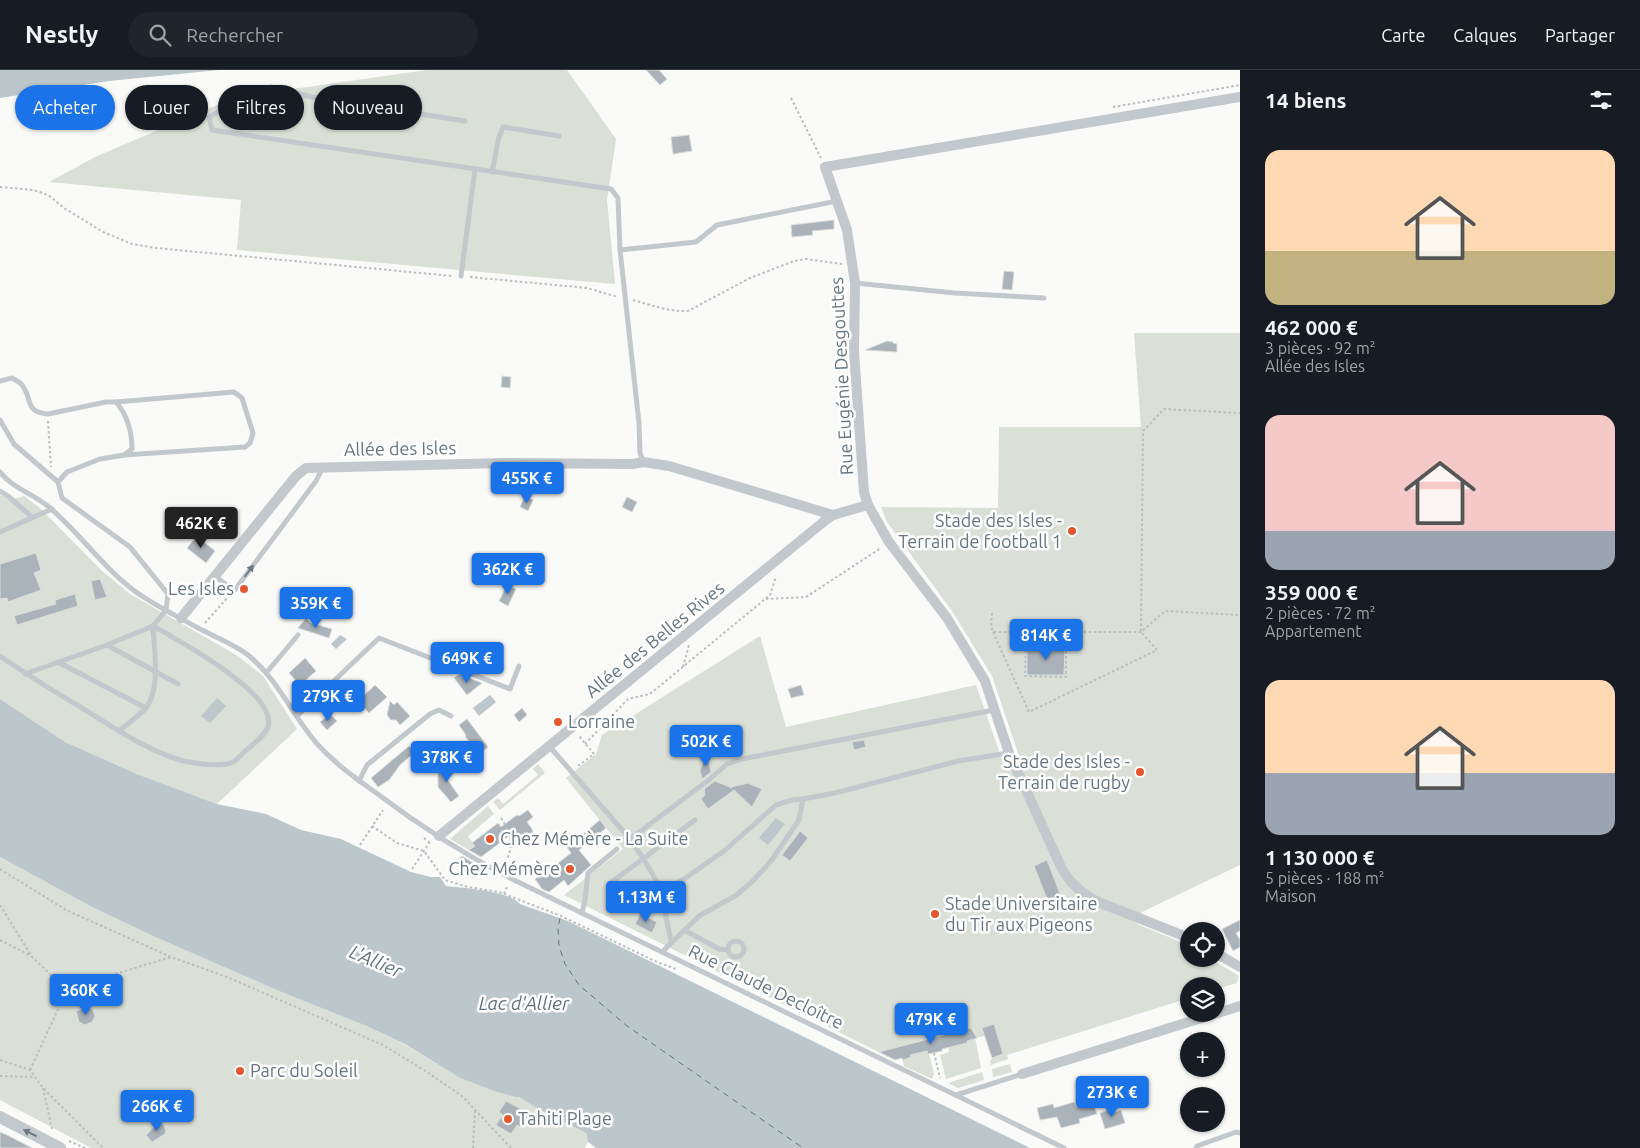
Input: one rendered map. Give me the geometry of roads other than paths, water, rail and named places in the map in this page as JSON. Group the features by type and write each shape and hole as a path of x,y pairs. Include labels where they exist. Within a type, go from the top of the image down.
{"street":[{"name":"Rue Eugénie Desgouttes","path":"1180,934 1096,901 1071,882 1055,856 1009,753 985,681 947,618 889,542 868,505 864,492 854,352 855,283 847,230 825,167 1240,97"},
{"name":"Allée des Isles","path":"181,618 296,476 306,468 321,466 504,463 633,464 643,462 669,466 833,515"},
{"name":"Allée des Belles Rives","path":"439,836 833,515 868,505"},
{"path":"1225,958 1240,967"},
{"path":"1022,1074 1240,1006"},
{"path":"0,1117 60,1148"}],"lane":[{"path":"465,121 312,97 271,87 252,93 209,117 212,130 611,189 618,198 620,250 639,423 640,453 643,462"},
{"path":"492,172 499,137 503,127 559,136"},
{"path":"461,276 475,170"},
{"path":"620,250 696,242 717,225 837,201"},
{"path":"855,283 955,293 1044,298"},
{"path":"0,381 12,378 22,384 32,409 39,414 48,414 106,402 234,392 242,398 253,433 250,443 245,447 100,459 67,472 58,482"},
{"path":"116,402 123,410 132,438 132,449 124,456"},
{"path":"0,420 14,444 58,482 62,498 130,547 168,594 166,610 153,626 107,645 25,674"},
{"path":"215,576 234,591 316,481 321,471 321,466"},
{"name":"Rue Claude Decloître","path":"0,472 9,481 52,509 112,572 135,591 200,629 236,647 267,672 318,745 335,762 392,805 439,836 499,872 1064,1148"},
{"path":"0,491 32,517"},
{"path":"0,532 52,509"},
{"path":"119,731 146,708 153,695 155,671 153,626"},
{"path":"0,656 25,674 119,731 156,750 178,759 197,763 218,765 232,763 264,734 268,726 268,714 253,694 221,666 153,626"},
{"path":"267,672 298,635"},
{"path":"297,716 380,638 510,689 520,666"},
{"path":"107,645 178,684"},
{"path":"58,662 146,708"},
{"path":"359,781 367,765 430,714 439,710 451,716"},
{"path":"630,839 727,764 742,759 994,710"},
{"path":"550,747 630,839 643,858 663,892 672,942"},
{"path":"663,892 724,851 776,805 792,800 835,793 958,762 1009,753"},
{"path":"662,952 699,916 735,896 753,881 771,861 800,820 803,799"},
{"path":"609,884 696,820"},
{"path":"582,913 588,873 617,849"},
{"path":"684,930 719,949 728,950"},
{"path":"956,1096 1022,1074"},
{"path":"1196,1148 1236,1132 1240,1133"}],"water":[{"path":"0,70 219,70 83,85 15,85 15,96 0,98"},
{"path":"340,635 347,639 336,649 331,644"},
{"path":"490,695 496,702 479,716 473,708"},
{"path":"217,698 226,706 210,723 201,716"},
{"name":"Lac d'Allier","path":"0,699 65,742 137,774 217,804 266,814 301,830 341,839 411,872 431,877 440,877 446,886 497,893 507,896 520,904 568,921 1030,1148 596,1148 588,1142 586,1133 519,1097 495,1091 460,1078 405,1044 153,936 92,907 0,857"},
{"path":"776,818 785,824 768,845 759,838"}],"place":[{"name":"Stade des Isles - Terrain de football 1","path":"1072,531"},
{"name":"Les Isles","path":"244,589"},
{"name":"Lorraine","path":"558,722"},
{"name":"Stade des Isles - Terrain de rugby","path":"1140,772"},
{"name":"Chez Mémère - La Suite","path":"490,839"},
{"name":"Chez Mémère","path":"570,869"},
{"name":"Stade Universitaire du Tir aux Pigeons","path":"935,914"},
{"name":"Parc du Soleil","path":"240,1071"},
{"name":"Tahiti Plage","path":"508,1119"}],"water label":[{"name":"L'Allier","path":"376,961"}]}
